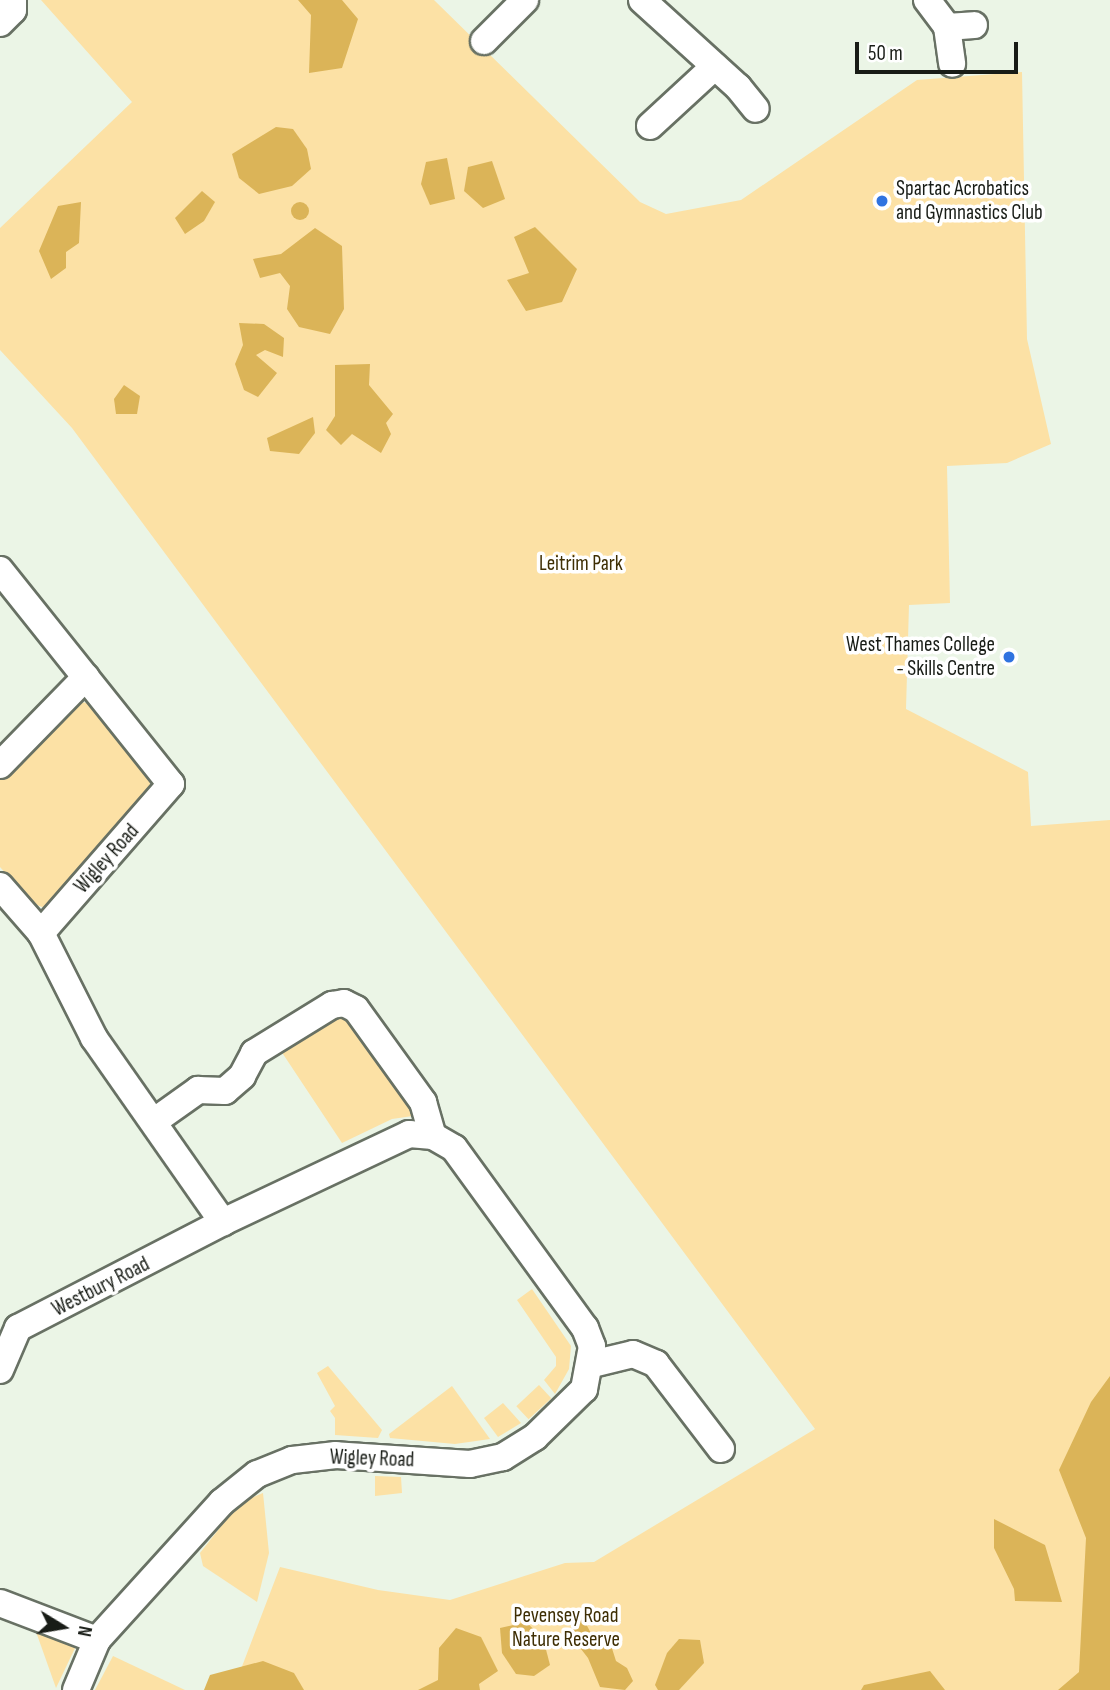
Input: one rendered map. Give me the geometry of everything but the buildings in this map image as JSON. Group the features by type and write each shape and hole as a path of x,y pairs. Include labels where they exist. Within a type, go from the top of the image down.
{"street":[{"path":"0,23 13,10 13,0"},
{"path":"484,41 525,0"},
{"path":"642,0 715,66 755,109"},
{"path":"927,0 947,27 952,64"},
{"path":"947,27 974,24"},
{"path":"650,126 715,66"},
{"name":"Wigley Road","path":"0,570 178,792 41,933"},
{"path":"0,765 86,677"},
{"path":"0,886 41,933 94,1038 156,1120 223,1222 409,1135 433,1136 454,1148 585,1328 592,1346 592,1364 633,1354 656,1364 721,1449"},
{"path":"156,1120 198,1090 225,1091 242,1076 254,1053 332,1004 344,1003 356,1009 423,1102 433,1136"},
{"name":"Westbury Road","path":"0,1370 9,1324 223,1222"},
{"name":"Wigley Road","path":"76,1690 97,1640 222,1502 257,1474 292,1460 336,1455 470,1464 503,1457 571,1404 584,1389 592,1364"},
{"path":"0,1603 97,1640"}],"green space":[{"name":"Leitrim Park","path":"41,0 434,0 640,202 666,214 741,200 917,80 1022,72 1027,339 1051,444 1007,463 947,466 950,603 909,605 906,709 1028,772 1031,826 1110,820 1110,1690 233,1690 280,1567 378,1590 450,1600 565,1563 594,1562 815,1429 72,428 0,350 0,228 132,102"},
{"path":"79,702 97,704 150,770 150,786 147,797 54,906 42,907 32,903 0,867 0,780"},
{"path":"346,1012 416,1103 413,1116 392,1119 342,1143 279,1048"},
{"path":"532,1289 571,1346 569,1369 555,1394 544,1380 556,1366 556,1357 517,1300"},
{"path":"328,1366 382,1430 378,1438 335,1435 335,1418 330,1411 335,1406 317,1373"},
{"path":"539,1385 551,1398 529,1419 516,1406"},
{"path":"452,1386 490,1439 455,1444 390,1438 389,1434"},
{"path":"503,1403 521,1423 498,1437 484,1418"},
{"path":"375,1476 401,1477 402,1493 375,1496"},
{"path":"263,1493 269,1553 257,1602 203,1566 200,1553 230,1515 246,1500"},
{"path":"35,1629 76,1646 56,1688"},
{"path":"113,1656 185,1690 95,1690"}],"shaded area":[{"path":"298,0 342,0 358,19 342,68 309,73 311,15"},
{"path":"276,127 293,129 307,149 311,169 292,186 259,194 239,178 232,154"},
{"path":"447,158 455,199 430,205 421,184 426,162"},
{"path":"492,161 505,199 483,208 464,191 468,167"},
{"path":"202,191 215,202 204,221 185,234 175,218"},
{"path":"81,202 79,243 66,252 66,268 51,279 39,251 58,206"},
{"path":"296,202 304,202 309,211 307,218 296,220 291,215 291,207"},
{"path":"535,227 577,269 562,302 526,311 507,280 529,273 514,237"},
{"path":"315,228 342,246 344,309 330,334 299,327 287,309 290,286 280,273 260,278 253,259 281,254"},
{"path":"239,323 264,324 284,338 283,357 265,350 256,355 277,373 258,397 244,390 235,364 243,345"},
{"path":"370,364 369,385 393,414 386,423 391,434 381,453 352,434 341,445 326,430 335,416 335,365"},
{"path":"124,385 140,396 137,414 116,414 114,399"},
{"path":"313,417 315,433 299,454 270,451 267,438"},
{"path":"1110,1376 1110,1690 1058,1690 1079,1672 1086,1538 1059,1470 1091,1402"},
{"path":"994,1519 1045,1545 1062,1602 1015,1601 1014,1589 994,1548"},
{"path":"584,1620 594,1639 610,1642 616,1661 627,1668 633,1681 625,1690 600,1687 588,1658 574,1640 570,1621"},
{"path":"526,1622 543,1638 550,1665 534,1676 516,1674 502,1653 500,1628"},
{"path":"456,1628 481,1637 498,1671 479,1684 480,1690 418,1690 438,1680 439,1648"},
{"path":"679,1639 700,1640 704,1663 679,1690 658,1690 655,1685 667,1653"},
{"path":"263,1661 294,1673 304,1690 204,1690 210,1675"},
{"path":"930,1671 945,1690 861,1690 864,1685"}],"place":[{"name":"Spartac Acrobatics and Gymnastics Club","path":"882,201"},
{"name":"West Thames College - Skills Centre","path":"1009,657"}],"park label":[{"name":"Pevensey Road Nature Reserve","path":"566,1628"}]}
